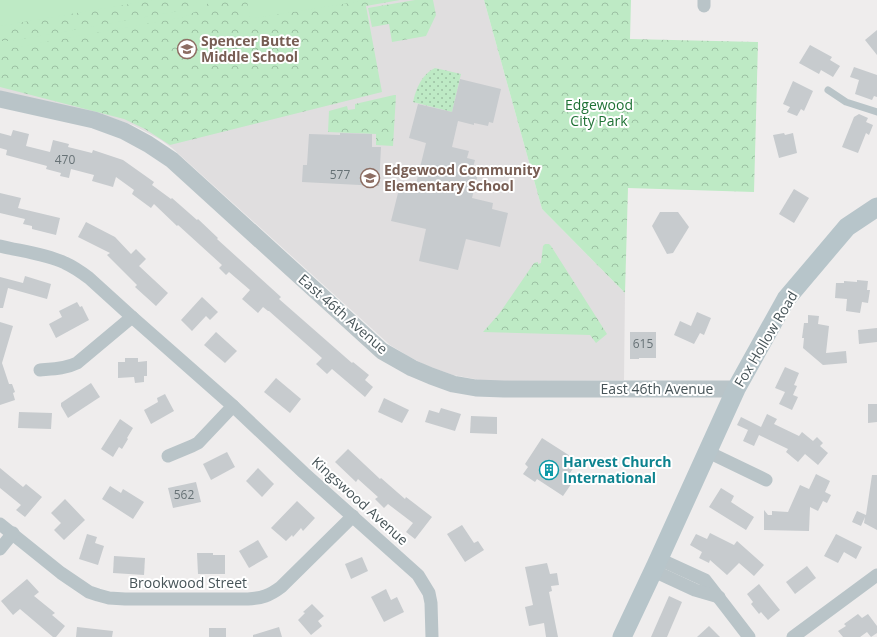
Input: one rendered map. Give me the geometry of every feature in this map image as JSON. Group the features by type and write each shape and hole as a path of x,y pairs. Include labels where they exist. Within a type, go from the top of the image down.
{"main road":[{"name":"Fox Hollow Road","path":"622,637 736,389 786,299 847,227 877,207"}],"street":[{"name":"East 46th Avenue","path":"0,99 94,120 124,131 148,144 172,160 382,350 412,368 431,376 453,384 480,388 736,389"},
{"name":"Kingswood Avenue","path":"0,246 55,259 73,267 89,278 233,406 304,473 418,575 429,593 431,603 432,637"},
{"path":"40,370 63,368 77,363 132,317"},
{"path":"168,456 198,443 233,406"},
{"path":"708,452 766,480"},
{"name":"Brookwood Street","path":"0,524 61,573 89,592 98,595 109,598 125,599 258,599 268,596 281,587 353,516"},
{"path":"0,549 13,533"},
{"path":"656,565 700,577 705,580 749,637"},
{"path":"792,637 877,575"}],"lane":[{"path":"828,90 846,102 877,112"}],"shaded area":[{"name":"Edgewood Community Elementary School","path":"0,0 484,0 542,209 625,293 624,380 480,380 453,375 425,365 408,356 390,345 172,148 161,140 133,125 109,117 0,91"}],"green space":[{"name":"Spencer Butte Middle School","path":"0,0 400,0 366,6 382,92 170,145 145,129 124,119 0,87"},
{"path":"0,0 153,0 0,26"},
{"path":"202,0 212,0 201,9 184,17 12,48 0,48 0,41 12,41 173,12 188,8"},
{"path":"247,0 368,0 250,19"},
{"path":"415,0 433,0 436,15 426,36 392,42 389,24 372,27 368,8"},
{"name":"Edgewood City Park","path":"484,0 631,0 630,39 758,42 754,192 628,188 625,293 542,209"},
{"path":"435,68 461,74 452,112 413,102 420,82 426,74"},
{"path":"396,95 393,146 376,145 376,134 328,132 329,111 347,106 348,110 355,109 355,104"},
{"path":"545,244 549,244 551,246 607,334 596,343 590,335 483,332 499,314 534,263 541,263 543,246"}],"building":[{"path":"877,30 877,55 865,40"},
{"path":"810,45 832,57 830,60 840,66 833,77 821,70 819,74 799,63"},
{"path":"854,67 877,75 877,97 874,96 872,100 855,94 859,80 850,77"},
{"path":"460,79 501,89 493,123 489,122 488,126 474,123 474,125 458,121 452,147 469,151 467,158 475,160 473,168 479,170 472,198 493,203 492,209 508,213 500,247 466,239 458,270 419,261 426,229 391,221 401,181 416,184 426,143 409,138 418,104 452,112"},
{"path":"793,81 813,91 804,111 801,109 797,116 787,112 790,107 783,104"},
{"path":"859,114 868,118 866,122 873,125 869,135 866,133 858,153 842,147 854,117"},
{"path":"13,130 29,134 26,146 50,152 53,140 69,144 68,147 92,153 93,150 123,160 154,182 152,185 171,199 172,198 197,220 198,219 218,238 217,239 281,297 279,299 352,363 353,362 369,375 365,380 373,387 365,397 332,369 327,374 316,364 322,358 269,311 263,307 258,313 242,299 250,290 229,272 226,275 219,268 222,265 178,225 177,226 154,204 151,208 132,194 134,190 116,177 113,187 92,181 94,175 71,169 69,178 60,176 61,173 46,169 47,166 6,155 7,150 0,148 0,133 11,136"},
{"path":"340,133 372,134 372,147 381,147 379,186 302,182 303,165 307,165 309,134 340,135"},
{"path":"784,133 785,135 793,133 797,153 779,158 773,135"},
{"path":"794,189 809,198 794,223 779,214"},
{"path":"0,193 21,198 18,208 60,218 56,235 32,229 32,226 23,224 25,219 0,213"},
{"path":"660,212 678,212 689,227 673,253 667,254 652,226"},
{"path":"86,222 115,237 131,254 136,249 146,259 139,266 168,293 156,306 135,287 137,285 107,255 110,253 78,237"},
{"path":"25,276 51,284 47,299 8,288 3,308 0,308 0,277 23,283"},
{"path":"857,280 868,281 867,290 870,290 868,303 862,302 860,313 846,311 847,299 835,298 836,283 844,283 844,281 857,282"},
{"path":"202,297 218,312 210,320 206,316 192,331 181,320"},
{"path":"77,302 80,307 82,306 89,320 56,338 49,324 62,317 59,311"},
{"path":"697,312 711,318 704,335 700,333 694,344 674,335 680,321 691,326"},
{"path":"808,315 819,316 818,324 829,326 826,353 846,351 847,363 823,365 803,348 804,338 802,338 804,323 808,323"},
{"path":"0,322 13,326 2,363 9,384 12,384 15,392 13,393 15,400 0,405"},
{"path":"877,328 877,342 859,344 858,330"},
{"path":"216,332 237,351 225,363 204,345"},
{"path":"630,332 656,332 656,358 630,359"},
{"path":"125,358 138,358 138,362 147,361 147,376 144,376 144,382 135,383 134,377 118,378 118,362 125,362"},
{"path":"785,367 799,373 794,385 797,386 793,395 798,397 792,410 779,404 785,392 775,388"},
{"path":"276,378 301,399 290,413 264,392"},
{"path":"91,383 100,397 68,418 61,406 61,403"},
{"path":"165,394 174,411 151,424 144,410 158,402 157,398"},
{"path":"384,398 409,410 402,423 378,412"},
{"path":"868,404 877,404 877,422 868,423"},
{"path":"441,408 461,414 455,431 425,422 429,410 439,413"},
{"path":"19,412 52,413 51,429 18,428"},
{"path":"767,414 777,419 774,424 799,436 802,432 813,441 817,437 823,443 820,446 828,453 818,465 805,454 798,462 786,452 788,449 759,435 754,446 743,441 748,430 737,425 741,417 761,427"},
{"path":"471,416 497,417 497,434 470,433"},
{"path":"120,419 133,428 122,449 119,447 113,457 101,449"},
{"name":"Harvest Church International","path":"542,438 578,461 568,476 574,480 563,496 537,479 535,482 523,474 528,467 525,464"},
{"path":"348,449 380,479 381,478 405,499 406,497 432,517 415,539 406,532 413,523 388,504 384,508 375,499 378,497 358,479 356,482 335,462"},
{"path":"227,452 235,467 211,480 203,464"},
{"path":"0,468 23,487 26,484 42,497 25,517 16,510 21,505 0,488"},
{"path":"258,468 274,484 262,497 246,481"},
{"path":"816,474 830,481 825,492 831,495 827,503 823,501 818,511 810,507 809,531 764,530 764,510 768,515 772,515 772,511 788,512 800,485 809,489"},
{"path":"872,475 877,475 877,530 864,523 865,517 861,526 852,522 857,511 866,515"},
{"path":"196,482 201,502 173,508 168,488"},
{"path":"110,486 121,493 123,489 144,502 133,519 102,499"},
{"path":"721,488 734,496 731,502 754,517 746,530 709,507"},
{"path":"65,499 85,520 64,540 54,530 61,523 51,513"},
{"path":"297,501 315,518 303,531 301,528 293,537 292,535 286,541 271,528"},
{"path":"462,525 474,543 478,541 484,550 465,562 447,534"},
{"path":"710,533 734,545 737,541 764,565 754,576 739,563 727,575 710,560 709,563 699,558 702,552 690,545 696,534 707,539"},
{"path":"87,534 97,537 95,543 104,546 98,565 79,559"},
{"path":"836,534 862,547 856,559 844,552 838,563 824,556"},
{"path":"258,540 268,557 249,568 239,551"},
{"path":"197,553 225,555 225,574 198,574"},
{"path":"114,556 145,558 144,575 113,573"},
{"path":"362,557 368,571 351,579 345,564"},
{"path":"547,563 550,574 557,573 559,585 551,586 552,591 549,592 558,637 546,637 544,623 529,626 525,607 533,605 525,567"},
{"path":"807,566 816,578 795,594 786,582"},
{"path":"27,579 39,592 34,596 55,613 52,615 65,626 56,637 53,637 20,609 13,615 1,601"},
{"path":"759,584 780,610 768,620 761,612 759,614 751,604 753,602 747,594"},
{"path":"386,589 391,600 397,597 404,612 384,622 371,597"},
{"path":"669,596 682,602 667,637 651,637"},
{"path":"312,604 324,616 318,621 322,626 311,635 298,620 305,613 303,612"},
{"path":"858,614 862,618 868,614 877,626 877,633 871,637 867,632 860,637 843,637 838,631 846,626 844,624"},
{"path":"709,626 720,637 697,637"},
{"path":"77,627 113,631 112,637 76,637"},
{"path":"279,627 282,637 253,637 253,635"},
{"path":"209,628 226,628 226,637 209,637"}],"place":[{"name":"Spencer Butte Middle School","path":"187,49"},
{"name":"Edgewood Community Elementary School","path":"370,178"},
{"name":"Harvest Church International","path":"549,470"}]}
